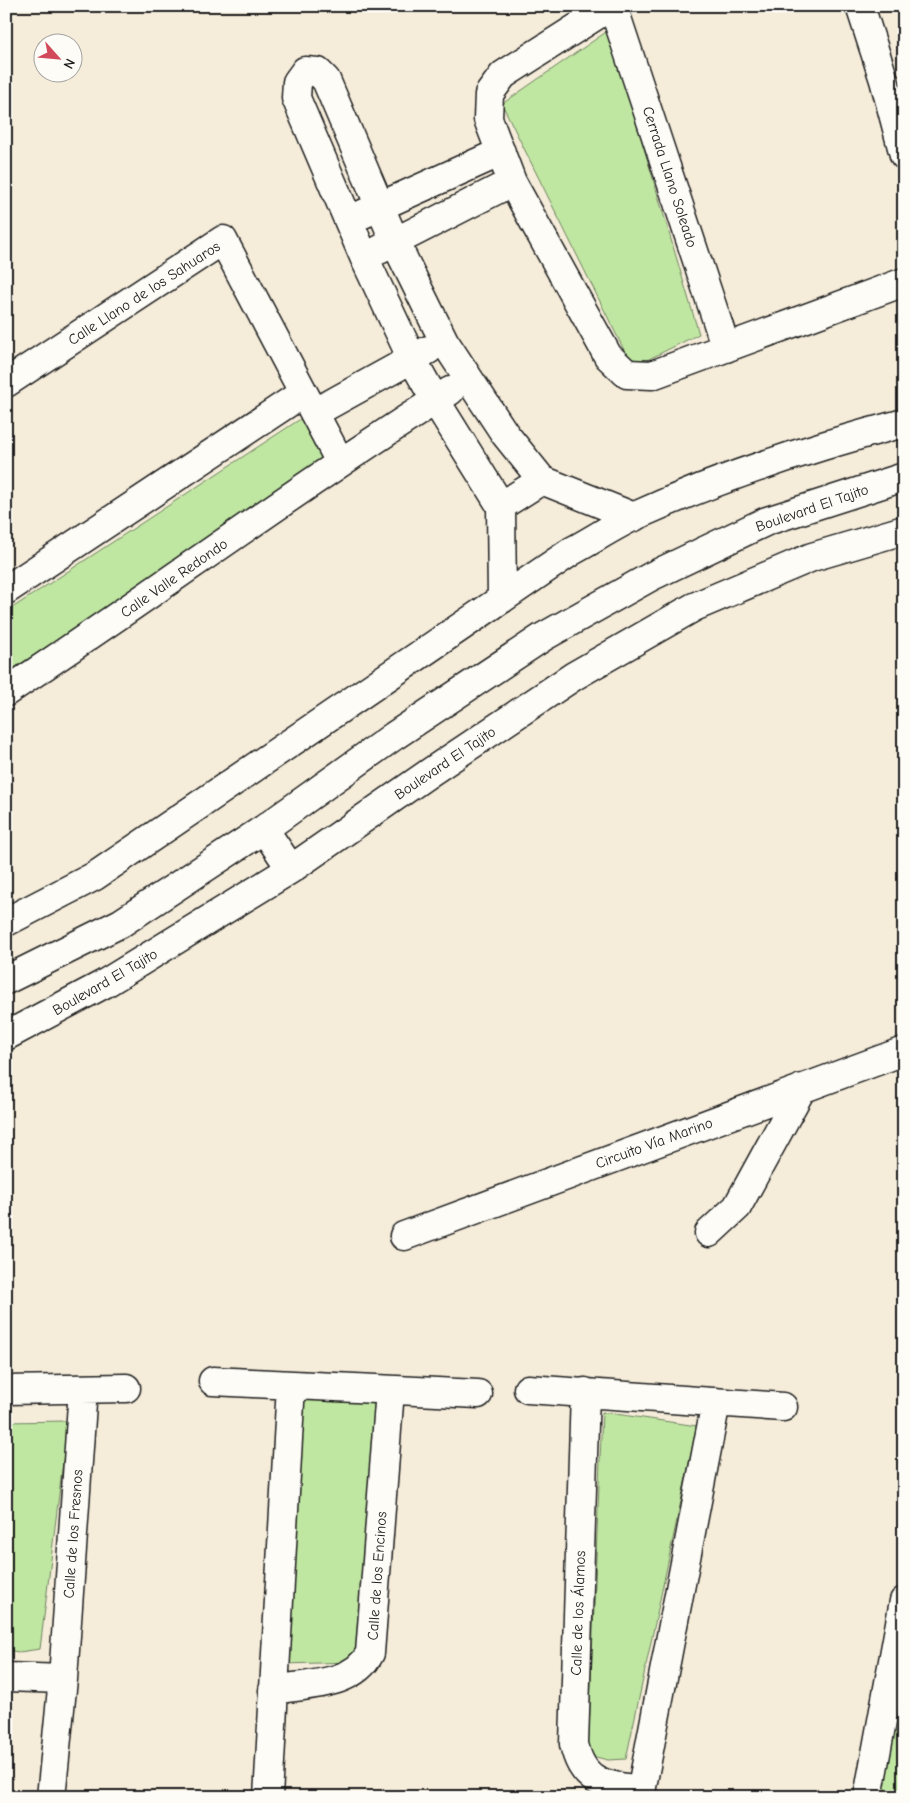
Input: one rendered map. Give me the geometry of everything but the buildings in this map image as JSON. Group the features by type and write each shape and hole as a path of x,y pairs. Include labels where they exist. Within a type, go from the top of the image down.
{"street":[{"name":"Cerrada Llano Soleado","path":"726,348 612,6 503,76 490,94 488,119 512,182 608,356 627,374 652,375 726,348 904,282"},
{"path":"860,6 884,80 904,155"},
{"path":"502,599 502,506 435,400 412,359 364,257 296,98 297,82 305,71 318,72 326,80 394,242 444,341 505,434 542,480 634,517"},
{"path":"349,220 501,152"},
{"path":"364,257 512,182"},
{"name":"Calle Llano de los Sahuaros","path":"6,383 223,240 340,462"},
{"path":"6,590 309,403 412,359 444,341"},
{"name":"Calle Valle Redondo","path":"6,692 146,598 340,462 468,380"},
{"path":"6,922 95,876 572,551 634,517 726,479 840,440 904,423"},
{"name":"Boulevard El Tajito","path":"6,980 121,923 264,829 394,736 543,637 652,576 767,521 904,477"},
{"path":"502,506 542,480"},
{"name":"Boulevard El Tajito","path":"6,1036 104,984 291,869 432,771 574,676 694,607 812,557 904,530"},
{"path":"264,829 291,869"},
{"name":"Circuito Vía Marino","path":"404,1236 904,1051"},
{"path":"709,1233 737,1207 802,1088"},
{"path":"213,1381 478,1394"},
{"path":"268,1797 291,1385"},
{"name":"Calle de los Fresnos","path":"52,1797 63,1679 83,1388"},
{"path":"6,1390 126,1388"},
{"path":"528,1389 783,1407"},
{"name":"Calle de los Encinos","path":"273,1690 350,1675 365,1663 370,1653 390,1390"},
{"name":"Calle de los Álamos","path":"586,1392 574,1744 577,1757 583,1769 597,1782 641,1793 716,1402"},
{"path":"868,1797 904,1601"},
{"path":"6,1677 63,1679"}],"green space":[{"path":"609,30 699,334 643,362 633,359 625,352 502,104"},
{"path":"305,416 330,467 6,673 6,612"},
{"path":"293,1397 379,1403 364,1642 353,1662 284,1664"},
{"path":"602,1412 697,1426 626,1759 608,1760 588,1755"},
{"path":"68,1421 40,1649 19,1652 6,1650 6,1422"},
{"path":"904,1674 904,1797 875,1797"}]}
